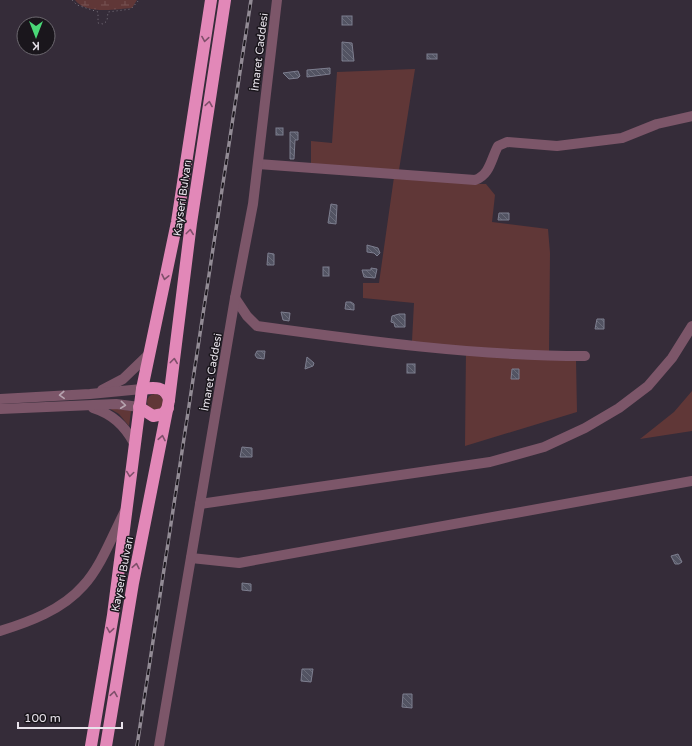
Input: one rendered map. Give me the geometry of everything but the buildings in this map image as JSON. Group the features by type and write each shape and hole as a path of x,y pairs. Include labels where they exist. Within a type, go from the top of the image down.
{"highway":[{"name":"Kayseri Bulvarı","path":"142,388 177,222 211,0"},
{"name":"Kayseri Bulvarı","path":"106,746 133,583 169,404 191,222 225,0"},
{"path":"142,388 162,389 167,393 169,404 163,414 154,416 139,407 142,388"},
{"name":"Kayseri Bulvarı","path":"91,746 113,616 139,407"}],"street":[{"name":"İmaret Caddesi","path":"159,746 235,298 253,204 277,0"},
{"path":"258,164 466,180 481,178 486,173 498,146 507,142 557,146 622,138 657,124 692,116"},
{"path":"235,298 247,316 257,326 379,342 495,353 530,356 585,356"},
{"path":"200,504 490,462 544,447 585,428 619,408 642,390 672,358 692,326"},
{"path":"90,394 118,382 149,354"},
{"path":"0,399 90,394 142,388"},
{"path":"0,410 116,404 139,407"},
{"path":"87,406 107,412 128,431 134,443"},
{"path":"191,558 239,563 692,481"},
{"path":"0,631 56,608 83,586 93,573 126,509"}],"path":[{"path":"72,0 77,5 98,12 98,23 103,24 107,21 108,12 131,9 139,0"}],"green space":[{"path":"75,0 137,0 132,8 102,10 86,8"},
{"path":"415,69 399,170 472,184 486,184 495,195 492,222 548,229 550,253 549,354 576,359 577,412 465,446 466,349 412,341 414,303 363,298 363,283 379,283 394,177 311,166 311,141 332,143 337,72"},
{"path":"692,391 692,431 640,439 674,412"},
{"path":"155,394 162,399 163,402 158,409 155,410 148,405 147,402 152,395"},
{"path":"107,407 131,411 129,426 119,414"}],"railway":[{"path":"137,746 251,0"}]}
